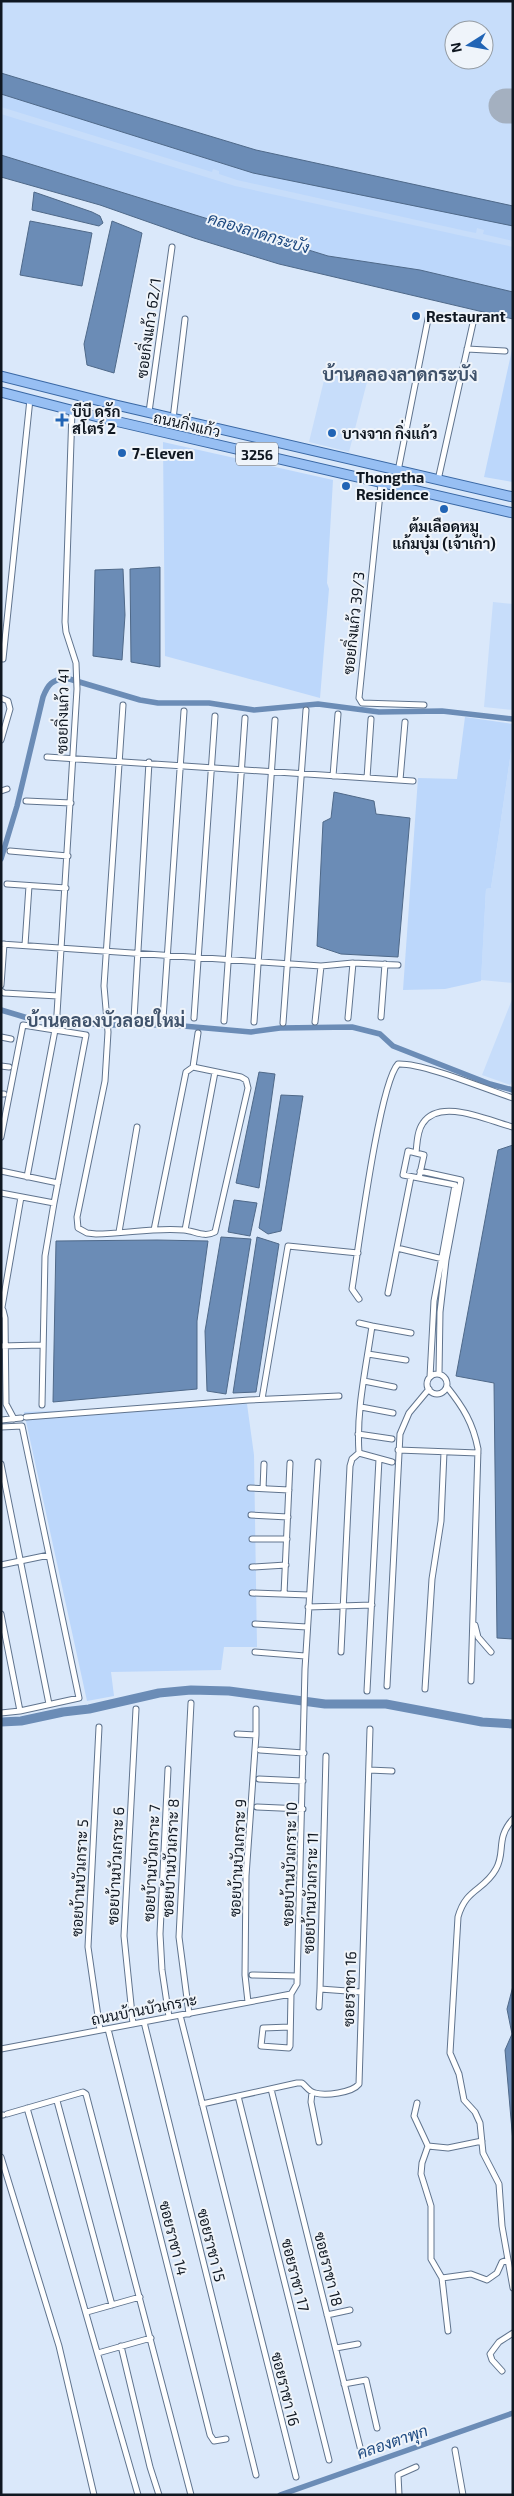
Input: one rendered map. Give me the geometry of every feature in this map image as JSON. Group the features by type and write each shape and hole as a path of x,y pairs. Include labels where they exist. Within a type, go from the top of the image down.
{"main road":[{"name":"ถนนกิ่งแก้ว","path":"1,376 438,481 513,497"},
{"name":"ถนนกิ่งแก้ว","path":"1,392 72,411 513,514"}],"street":[{"name":"ซอยกิ่งแก้ว 62/1","path":"149,412 172,247"},
{"path":"398,470 430,314"},
{"path":"173,418 185,319"},
{"path":"438,481 473,323"},
{"path":"468,349 505,350"},
{"path":"3,658 30,399"},
{"name":"ซอยกิ่งแก้ว 41","path":"57,1014 63,947 78,689 77,674 65,622 72,411"},
{"name":"ซอยกิ่งแก้ว 39/3","path":"381,484 359,698 362,703 424,705"},
{"path":"1,698 8,701 10,709 1,740"},
{"path":"124,705 104,998 108,1023 105,1081 77,1222 78,1228 87,1233 154,1230 185,1230 210,1234 215,1232 218,1226 248,1088 246,1080 242,1077 192,1068 186,1072 154,1230"},
{"path":"284,1023 306,710"},
{"path":"163,1019 184,711"},
{"path":"333,776 338,714"},
{"path":"194,1018 215,716"},
{"path":"224,1021 245,718"},
{"path":"254,1022 276,720"},
{"path":"367,778 371,720"},
{"path":"400,780 404,722"},
{"path":"46,757 149,762 413,781"},
{"path":"134,1019 149,762"},
{"path":"26,801 71,803"},
{"path":"10,851 68,856"},
{"path":"7,884 66,888"},
{"path":"25,945 28,886"},
{"path":"1,983 3,944 321,966 353,962 398,965"},
{"path":"348,1018 353,962"},
{"path":"381,1017 385,964"},
{"path":"315,1022 321,966"},
{"path":"1,991 4,994 58,996"},
{"path":"1,1137 23,1024 86,1035 45,1256 42,1405"},
{"path":"27,1177 55,1030"},
{"path":"192,1068 198,1033"},
{"path":"1,1037 11,1039"},
{"path":"360,1299 352,1289 382,1106 393,1069 398,1064 426,1069 513,1098"},
{"path":"1,1066 8,1067"},
{"path":"185,1230 216,1072"},
{"path":"416,1153 422,1123 430,1115 441,1111 456,1110 513,1127"},
{"path":"119,1232 137,1127"},
{"path":"419,1178 424,1155 408,1152 404,1175 411,1177 455,1185 457,1189"},
{"path":"1,1171 58,1183"},
{"path":"420,1171 462,1180 457,1189 434,1301 430,1377 428,1383 429,1389 434,1393 440,1394 447,1387"},
{"path":"388,1293 411,1177"},
{"path":"1,1193 54,1203"},
{"path":"14,1419 6,1404 3,1346 5,1318 2,1311 21,1197"},
{"path":"262,1400 288,1246 358,1252"},
{"path":"396,1248 444,1259"},
{"path":"439,1374 440,1312 444,1259"},
{"path":"359,1323 411,1332"},
{"path":"341,1652 350,1466 352,1460 359,1453 358,1434 372,1326"},
{"path":"3,1346 42,1345"},
{"path":"368,1354 406,1360"},
{"path":"430,1377 439,1374"},
{"path":"439,1374 446,1380 447,1387 464,1408 471,1421 478,1453 471,1681"},
{"path":"364,1381 394,1387"},
{"path":"387,1686 400,1434 409,1413 429,1389"},
{"path":"1,1420 339,1396"},
{"path":"361,1407 392,1413"},
{"path":"1,1427 22,1426 79,1696 20,1711 1,1712"},
{"path":"358,1434 392,1439"},
{"path":"398,1450 478,1453"},
{"path":"425,1689 432,1579 441,1521 444,1452"},
{"path":"359,1453 392,1462"},
{"path":"367,1691 379,1459"},
{"name":"ซอยบ้านบัวเกราะ 10","path":"290,2027 263,2028 260,2046 289,2048 290,2027 291,1994 297,1984 305,1656 318,1462"},
{"path":"284,1594 290,1463"},
{"path":"1,1464 50,1704"},
{"path":"263,1489 264,1464"},
{"path":"250,1488 289,1490"},
{"path":"251,1515 288,1517"},
{"path":"252,1539 287,1539"},
{"path":"1,1565 49,1555"},
{"path":"252,1567 286,1565"},
{"path":"252,1593 309,1594"},
{"path":"308,1607 344,1604 372,1605"},
{"path":"1,1614 20,1711"},
{"path":"473,1617 478,1637 491,1652"},
{"path":"255,1624 307,1627"},
{"path":"255,1652 305,1656"},
{"name":"ซอยบ้านบัวเกราะ 8","path":"189,2014 179,1937 191,1702"},
{"name":"ซอยบ้านบัวเกราะ 6","path":"133,2024 124,1936 136,1709"},
{"name":"ซอยบ้านบัวเกราะ 9","path":"248,2002 245,1975 246,1876 256,1709"},
{"name":"ซอยบ้านบัวเกราะ 5","path":"99,1727 88,1947 100,2030"},
{"name":"ซอยราชา 16","path":"202,2104 302,2083 312,2092 319,2094 349,2090 359,2084 370,1729"},
{"path":"237,1734 256,1734"},
{"path":"260,1750 304,1753"},
{"name":"ซอยบ้านบัวเกราะ 11","path":"319,2007 326,1756"},
{"name":"ซอยบ้านบัวเกราะ 7","path":"168,1769 160,1934 162,1970 169,2017"},
{"path":"369,1770 392,1771"},
{"path":"259,1779 303,1781"},
{"path":"257,1807 302,1809"},
{"path":"513,1818 504,1829 495,1871 462,1903 455,1938 450,2053 459,2074 464,2100 475,2112 480,2123 483,2154 498,2184 507,2260 513,2288"},
{"path":"252,1975 297,1976"},
{"path":"320,1989 361,1992"},
{"name":"ถนนบ้านบัวเกราะ","path":"1,2049 291,1994"},
{"name":"ซอยราชา 16","path":"180,2015 296,2477"},
{"name":"ซอยราชา 15","path":"144,2022 256,2475"},
{"name":"ซอยราชา 14","path":"108,2029 210,2435 214,2441 226,2439"},
{"name":"ซอยราชา 18","path":"271,2089 362,2455"},
{"path":"4,2115 58,2101 83,2092 86,2094 191,2495"},
{"path":"312,2092 311,2102 320,2142"},
{"name":"ซอยราชา 17","path":"238,2096 329,2460"},
{"path":"58,2101 112,2305"},
{"path":"417,2103 414,2116 428,2146 421,2174 431,2206 431,2260 442,2278 448,2331"},
{"path":"27,2108 138,2495"},
{"path":"428,2146 448,2148 482,2141"},
{"path":"1,2157 59,2346 94,2495"},
{"path":"442,2278 471,2274 487,2280 497,2273 502,2262 507,2260"},
{"path":"86,2312 140,2297"},
{"path":"327,2315 350,2310"},
{"path":"502,2371 492,2360 490,2354 499,2342 513,2333"},
{"path":"98,2353 150,2338"},
{"path":"336,2348 358,2344"},
{"path":"121,2346 150,2467 159,2495"},
{"path":"344,2384 366,2380 377,2428"},
{"path":"455,2450 463,2495"},
{"path":"399,2495 398,2475 416,2466"}],"shaded area":[{"path":"1,1 513,1 513,267 1,134"},
{"path":"1,73 256,150 513,206 513,226 253,173 1,94"},
{"path":"1,94 253,173 513,226 513,241 483,234 484,230 477,228 476,233 466,231 237,180 219,174 219,171 213,169 212,172 1,107"},
{"path":"1,114 235,186 513,247 513,292 420,271 328,256 1,155"},
{"path":"1,155 328,256 420,270 513,292 513,319 279,264 194,238 100,205 1,177"},
{"path":"34,192 92,212 100,216 103,223 99,226 32,210"},
{"path":"30,221 92,233 82,286 20,275"},
{"path":"112,221 142,233 114,373 87,365 84,344"},
{"path":"513,345 513,482 484,477"},
{"path":"326,372 367,382 349,452 309,442"},
{"path":"163,442 333,480 327,583 329,589 320,698 165,656"},
{"path":"160,567 160,667 131,662 130,569"},
{"path":"123,569 125,615 122,660 93,656 95,570"},
{"path":"493,602 513,604 513,710 484,707"},
{"path":"465,717 513,724 513,738 491,888 486,889 481,981 445,989 403,990 418,778 457,779"},
{"path":"513,738 513,983 481,980 486,889 491,888"},
{"path":"334,792 374,801 376,814 410,818 398,957 341,954 317,946 323,822 331,818"},
{"path":"513,997 513,1080 510,1085 482,1075"},
{"path":"259,1072 275,1074 259,1188 236,1183"},
{"path":"281,1095 303,1096 281,1231 268,1234 259,1228"},
{"path":"513,1145 513,1639 497,1638 494,1383 456,1376 498,1150"},
{"path":"234,1200 257,1203 250,1236 228,1232"},
{"path":"221,1237 251,1239 226,1394 207,1391 205,1331"},
{"path":"257,1237 279,1244 256,1392 233,1393"},
{"path":"56,1241 208,1241 197,1321 197,1389 53,1402"},
{"path":"247,1404 254,1455 257,1647 224,1647 221,1670 111,1672 114,1696 87,1701 24,1412"},
{"path":"513,1986 513,2142 505,2050 512,2034 507,2009"}],"waterway":[{"path":"1,859 17,806 43,697 51,683 61,679 66,678 140,700 158,703 209,703 254,710 318,704 379,712 442,711 513,719"},
{"path":"1,1010 31,1019 64,1019 99,1025 172,1025 251,1032 280,1028 352,1027 380,1034 393,1046 490,1084 513,1090"},
{"path":"1,1722 21,1721 63,1712 89,1709 159,1693 191,1690 229,1691 325,1704 386,1704 482,1722 513,1724"},
{"name":"คลองตาพุก","path":"280,2495 513,2413"}],"runway":[{"path":"506,106 513,106"}],"place":[{"name":"Restaurant","path":"416,316"},
{"name":"บีบี ดรัก สโตร์ 2","path":"62,420"},
{"name":"บางจาก กิ่งแก้ว","path":"332,433"},
{"name":"7-Eleven","path":"122,453"},
{"name":"Thongtha Residence","path":"346,486"},
{"name":"ต้มเลือดหมู แก้มบุ๋ม (เจ้าเก่า)","path":"444,509"}],"district":[{"name":"บ้านคลองลาดกระบัง","path":"400,374"},
{"name":"บ้านคลองบัวลอยใหม่","path":"106,1020"}],"water label":[{"name":"คลองลาดกระบัง","path":"259,232"}]}
